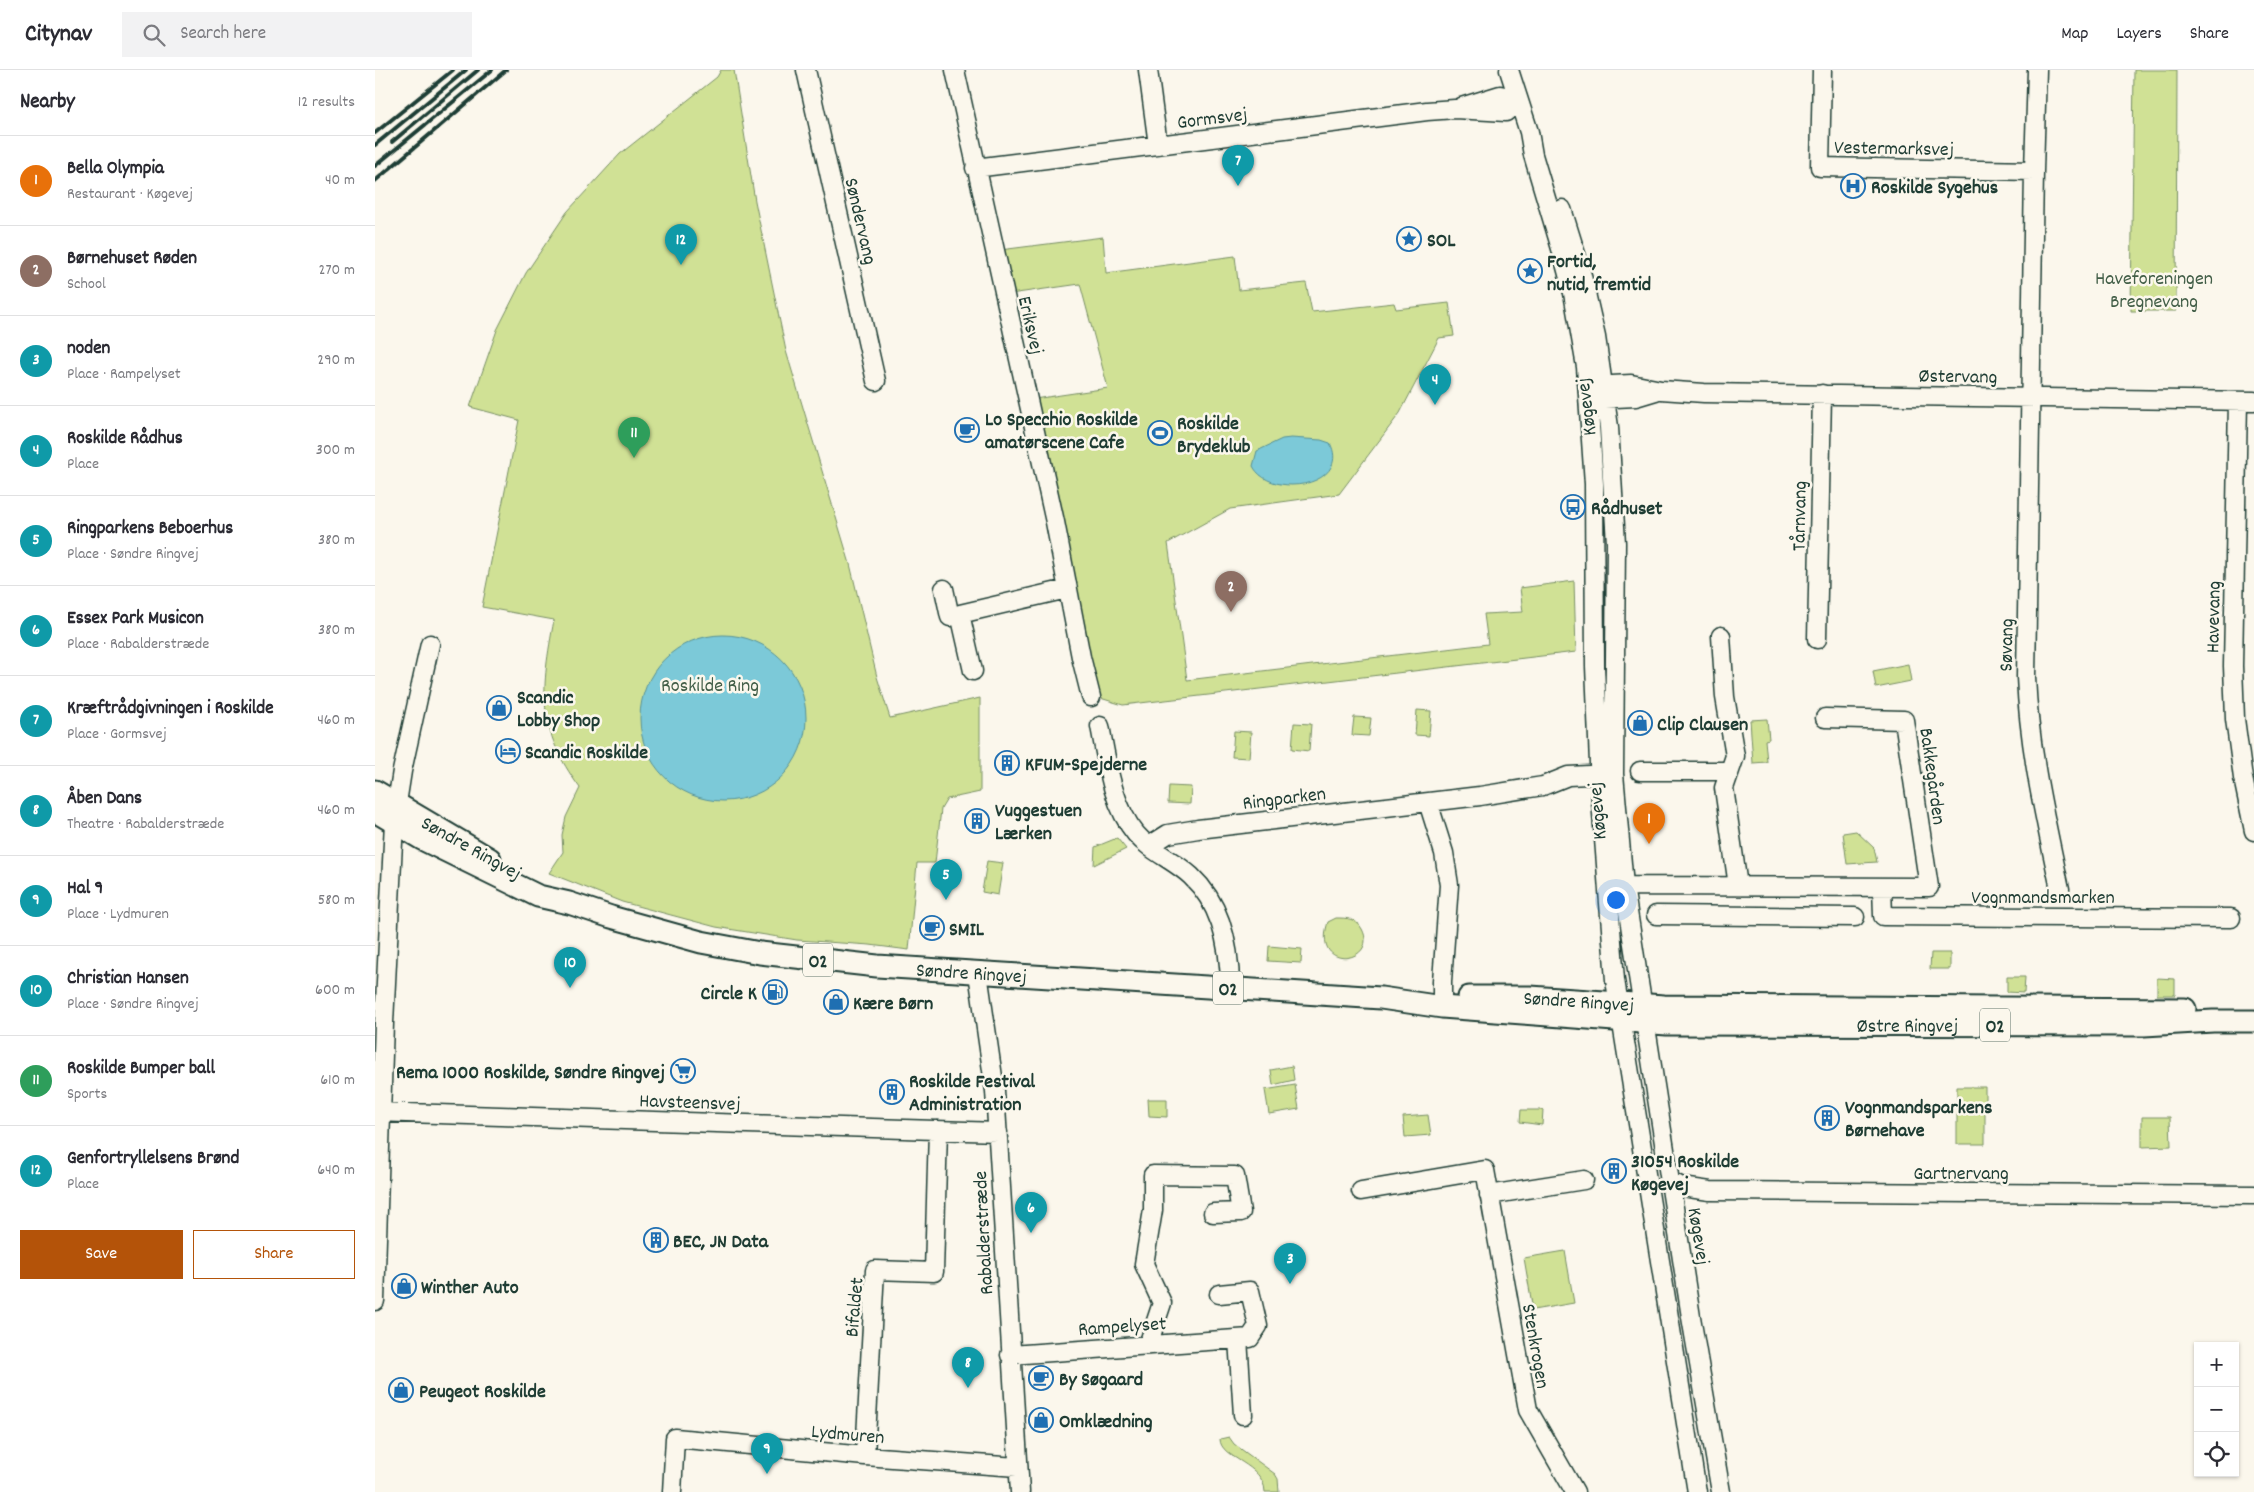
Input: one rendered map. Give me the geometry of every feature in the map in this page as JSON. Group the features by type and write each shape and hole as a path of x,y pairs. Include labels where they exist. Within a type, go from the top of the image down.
{"main road":[{"name":"Søndre Ringvej","path":"375,791 395,813"},
{"name":"Søndre Ringvej","path":"375,810 395,813 476,851 543,886 569,902 657,931 701,942 748,950 877,966 1620,1012"},
{"name":"Søndre Ringvej","path":"1643,1014 1777,1007"},
{"name":"Østre Ringvej","path":"1777,1007 2254,1010"},
{"name":"Østre Ringvej","path":"1620,1012 2144,1025 2254,1021"}],"street":[{"name":"Søndervang","path":"806,70 876,381"},
{"name":"Eriksvej","path":"955,70 975,168 1055,522 1081,658 1091,696"},
{"path":"1148,70 1158,145"},
{"name":"Køgevej","path":"1509,70 1529,132 1533,155 1573,293 1597,393 1594,484 1595,667 1607,774 1615,886 1620,1012 1697,1492"},
{"name":"Vestermarksvej","path":"1822,70 1820,167 2034,171"},
{"path":"2030,398 2037,70"},
{"name":"Gormsvej","path":"975,168 1455,109 1501,95 1519,99"},
{"name":"Østervang","path":"1597,393 1635,397 1661,390 2246,401"},
{"name":"Tårnvang","path":"1817,640 1822,394"},
{"name":"Søvang","path":"2030,398 2025,677 2027,721 2034,767 2060,889"},
{"name":"Havevang","path":"2246,401 2233,666 2235,719 2243,778 2254,831"},
{"path":"944,589 950,617 1067,589"},
{"path":"960,614 973,671"},
{"path":"1721,636 1725,697 1735,756 1724,788 1738,886"},
{"path":"375,1301 378,1112 395,813 430,644"},
{"name":"Bakkegården","path":"1825,718 1904,720 1929,888 1882,887"},
{"path":"1100,726 1117,799 1136,834 1149,846 1191,876 1219,916 1226,940 1230,988"},
{"path":"1640,771 1729,771"},
{"name":"Ringparken","path":"1149,846 1168,834 1198,829 1428,802 1543,786 1568,776 1607,774"},
{"path":"1428,802 1444,852 1449,884 1442,1002"},
{"path":"1615,886 1882,887"},
{"name":"Køgevej","path":"1615,886 1643,1014 1721,1492"},
{"path":"1679,886 1679,915"},
{"name":"Vognmandsmarken","path":"1882,887 1883,916 2231,918"},
{"path":"1655,915 1855,917"},
{"name":"Rabalderstræde","path":"978,973 984,1022 991,1052 998,1132 1019,1492"},
{"name":"Havsteensvej","path":"378,1112 998,1132"},
{"name":"Bifaldet","path":"868,1456 875,1270 933,1272 938,1130"},
{"name":"Stenkrogen","path":"1361,1191 1485,1170 1528,1410 1575,1492"},
{"path":"1148,1345 1162,1303 1144,1264 1153,1210 1153,1175 1235,1176 1241,1212 1213,1213"},
{"path":"1489,1195 1584,1180"},
{"name":"Gartnervang","path":"1670,1181 1682,1187 1711,1191 2254,1195"},
{"name":"Rampelyset","path":"1010,1355 1250,1338 1258,1326 1250,1291 1219,1294"},
{"path":"1238,1339 1243,1414"},
{"name":"Lydmuren","path":"672,1492 675,1438 1017,1468"},
{"path":"1691,1452 1705,1492"}],"green space":[{"name":"Roskilde Ring","path":"721,70 734,70 755,201 786,351 850,564 877,677 890,718 980,698 980,792 947,799 941,809 935,863 917,863 909,950 870,945 797,940 716,927 622,902 549,873 563,852 562,835 566,817 580,788 556,746 549,727 546,708 546,667 554,620 482,607 519,420 470,407 497,330 526,273 567,212 620,154 717,77"},
{"name":"Haveforeningen Bregnevang","path":"2134,70 2177,70 2176,311 2131,311"},
{"path":"1103,237 1106,273 1235,256 1239,290 1306,283 1312,312 1394,303 1396,309 1449,303 1454,336 1439,338 1400,413 1339,494 1230,509 1168,543 1187,680 1488,644 1484,614 1523,612 1520,588 1574,581 1576,652 1123,705 1097,697 1034,399 1108,388 1080,284 1010,294 1000,250"},
{"path":"1908,664 1911,681 1876,688 1873,671"},
{"path":"1417,710 1431,711 1429,736 1415,735"},
{"path":"1354,717 1371,718 1369,736 1352,735"},
{"path":"1767,719 1769,739 1765,740 1767,762 1753,763 1750,720"},
{"path":"1294,723 1311,724 1309,751 1292,749"},
{"path":"1234,731 1251,732 1249,758 1232,757"},
{"path":"1169,786 1191,787 1190,804 1168,803"},
{"path":"1856,831 1874,848 1877,862 1847,864 1843,833"},
{"path":"1117,838 1126,849 1094,865 1095,847"},
{"path":"987,861 1003,863 998,895 982,892"},
{"path":"1336,918 1354,921 1360,925 1365,941 1362,950 1355,955 1345,958 1336,956 1329,950 1325,939 1328,922"},
{"path":"1269,946 1302,949 1301,963 1268,961"},
{"path":"1931,953 1950,953 1950,969 1930,969"},
{"path":"2007,977 2025,977 2024,993 2007,992"},
{"path":"2157,978 2175,979 2175,995 2157,995"},
{"path":"1292,1066 1294,1080 1273,1085 1271,1070"},
{"path":"1295,1085 1299,1109 1269,1114 1265,1090"},
{"path":"1957,1087 1985,1087 1985,1144 1957,1144"},
{"path":"1148,1099 1167,1099 1167,1117 1149,1116"},
{"path":"1521,1110 1543,1110 1542,1125 1520,1122"},
{"path":"1428,1115 1431,1135 1405,1137 1403,1117"},
{"path":"2142,1117 2170,1117 2171,1146 2142,1147"},
{"path":"1565,1251 1574,1303 1533,1310 1524,1258"},
{"path":"1229,1437 1234,1444 1275,1474 1278,1479 1279,1492 1265,1492 1263,1482 1258,1474 1227,1452 1222,1446 1220,1439"}],"water":[{"path":"1282,439 1321,440 1330,443 1334,458 1330,470 1320,478 1306,483 1291,485 1275,483 1262,477 1253,466 1257,451"},
{"path":"723,635 755,641 782,659 800,686 806,718 800,750 782,777 755,795 723,801 691,795 664,777 646,750 640,718 646,686 664,659 691,641"}],"railway":[{"path":"375,133 453,70"},
{"path":"375,145 466,70"},
{"path":"392,142 478,70"},
{"path":"375,166 492,70"},
{"path":"375,181 506,70"}],"place":[{"name":"Kræftrådgivningen i Roskilde","path":"1238,186"},
{"name":"Roskilde Sygehus","path":"1853,186"},
{"name":"SOL","path":"1409,239"},
{"name":"Genfortryllelsens Brønd","path":"681,265"},
{"name":"Fortid, nutid, fremtid","path":"1530,271"},
{"name":"Roskilde Rådhus","path":"1435,405"},
{"name":"Lo Specchio Roskilde amatørscene Cafe","path":"967,430"},
{"name":"Roskilde Brydeklub","path":"1160,433"},
{"name":"Roskilde Bumper ball","path":"634,458"},
{"name":"Rådhuset","path":"1573,507"},
{"name":"Børnehuset Røden","path":"1231,612"},
{"name":"Scandic Lobby Shop","path":"499,708"},
{"name":"Clip Clausen","path":"1640,723"},
{"name":"Scandic Roskilde","path":"508,751"},
{"name":"KFUM-Spejderne","path":"1007,763"},
{"name":"Vuggestuen Lærken","path":"977,821"},
{"name":"Bella Olympia","path":"1649,844"},
{"name":"Ringparkens Beboerhus","path":"946,900"},
{"name":"SMIL","path":"932,928"},
{"name":"Christian Hansen","path":"570,988"},
{"name":"Circle K","path":"775,992"},
{"name":"Kære Børn","path":"836,1002"},
{"name":"Rema 1000 Roskilde, Søndre Ringvej","path":"683,1071"},
{"name":"Roskilde Festival Administration","path":"892,1092"},
{"name":"Vognmandsparkens Børnehave","path":"1827,1118"},
{"name":"31054 Roskilde Køgevej","path":"1614,1171"},
{"name":"Essex Park Musicon","path":"1031,1233"},
{"name":"BEC, JN Data","path":"656,1240"},
{"name":"noden","path":"1290,1284"},
{"name":"Winther Auto","path":"404,1286"},
{"name":"By Søgaard","path":"1041,1378"},
{"name":"Åben Dans","path":"968,1388"},
{"name":"Peugeot Roskilde","path":"401,1390"},
{"name":"Omklædning","path":"1041,1420"},
{"name":"Hal 9","path":"767,1474"}]}
